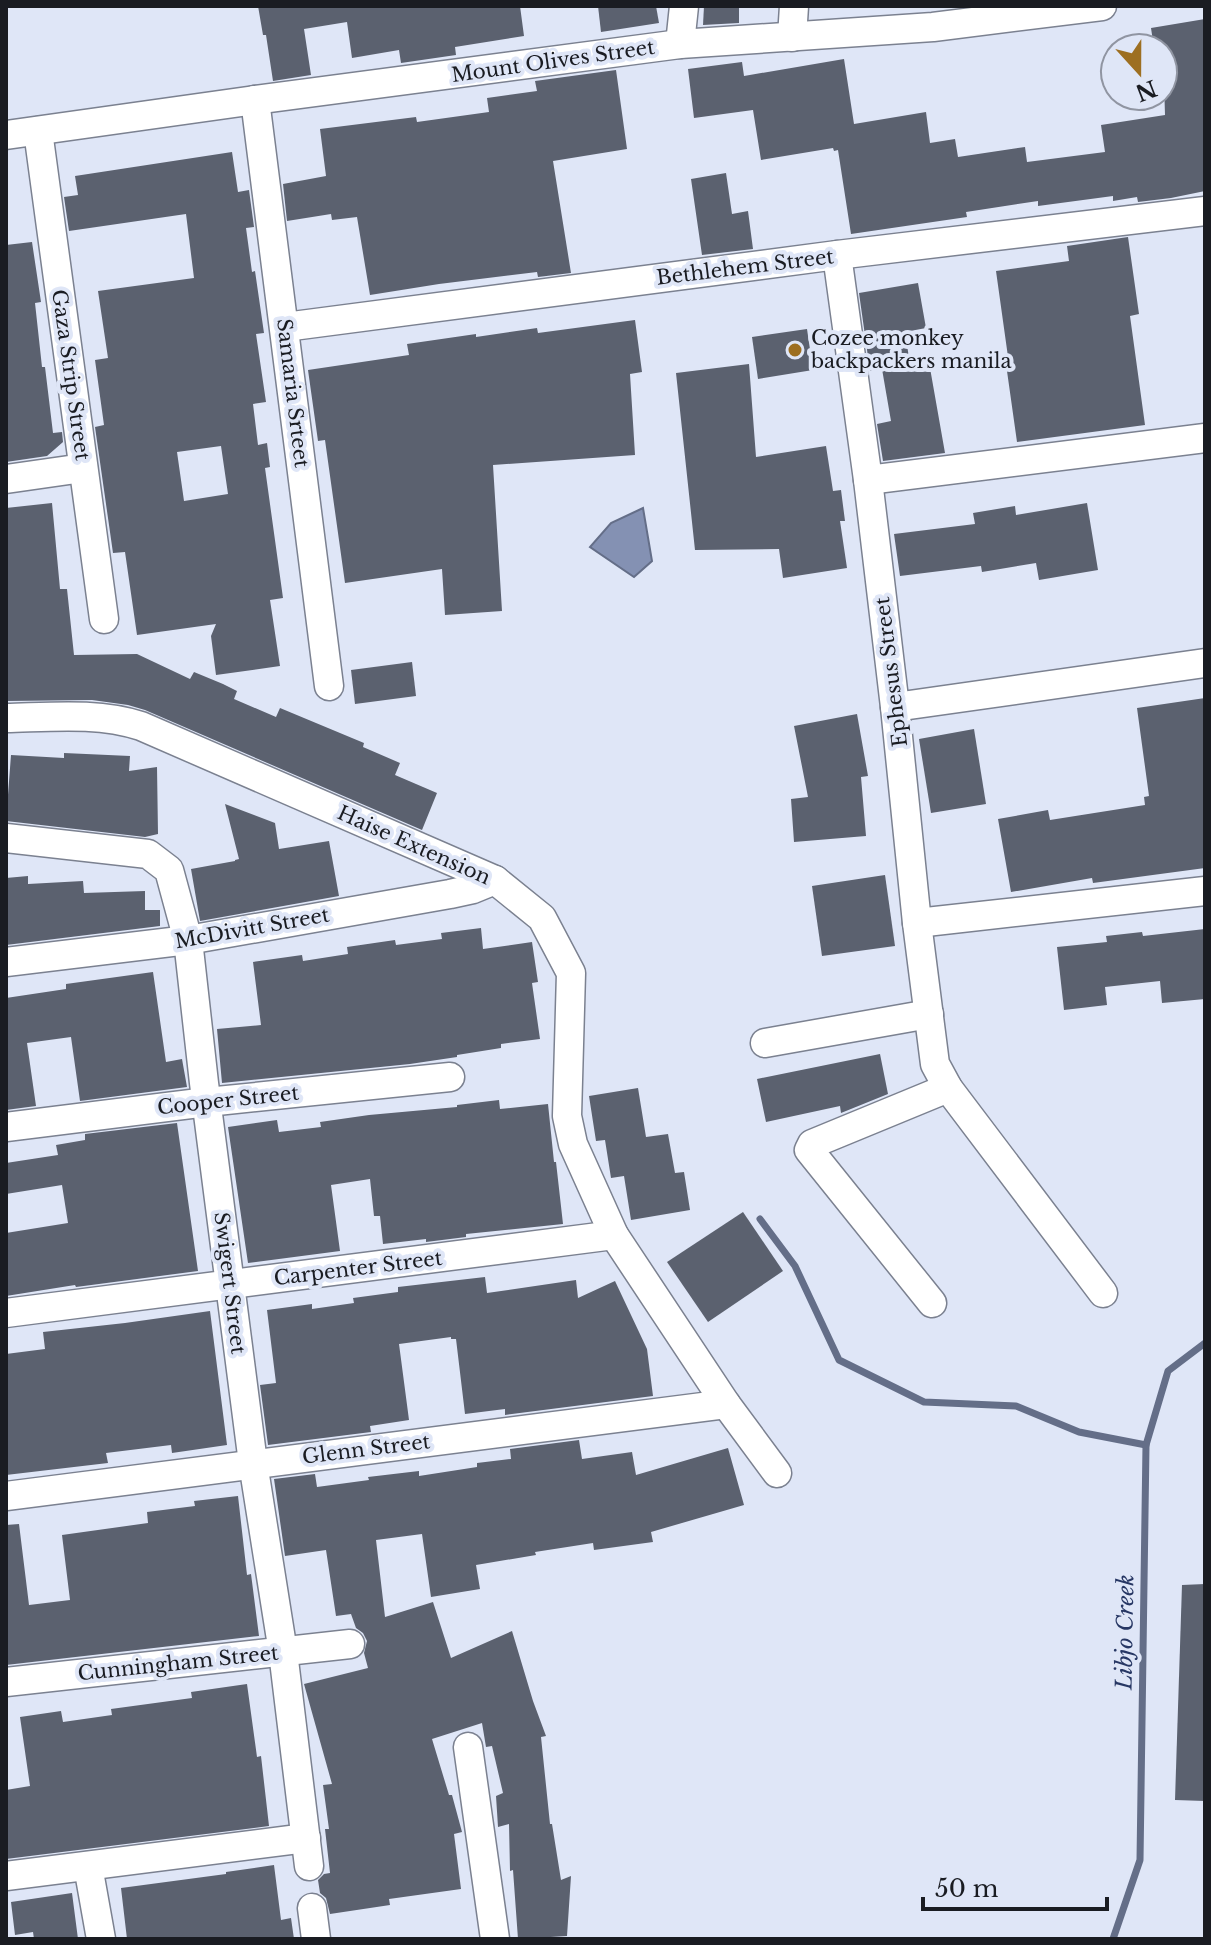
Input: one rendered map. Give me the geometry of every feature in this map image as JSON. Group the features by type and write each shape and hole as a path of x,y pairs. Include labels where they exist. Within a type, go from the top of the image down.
{"street":[{"path":"680,44 684,6"},
{"path":"792,37 794,6"},
{"name":"Mount Olives Street","path":"6,135 680,44 933,27 1102,6"},
{"name":"Samaria Srteet","path":"255,100 329,686"},
{"name":"Gaza Strip Street","path":"38,131 104,619"},
{"name":"Bethlehem Street","path":"285,327 1205,211"},
{"name":"Ephesus Street","path":"837,255 868,480 935,1064 948,1088 1103,1293"},
{"path":"868,480 1205,438"},
{"path":"6,479 83,468"},
{"path":"895,707 1205,663"},
{"name":"Haise Extension","path":"6,718 99,717 121,719 141,726 495,880 542,918 571,973 567,1116 573,1144 614,1235 726,1404 777,1473"},
{"name":"Swigert Street","path":"6,838 148,854 169,870 188,940 253,1463 283,1652 308,1852 88,1866"},
{"name":"McDivitt Street","path":"6,962 188,940 450,894 495,880"},
{"path":"917,923 1205,891"},
{"path":"765,1043 929,1014"},
{"name":"Cooper Street","path":"6,1127 450,1077"},
{"path":"932,1303 809,1150 812,1144 948,1088"},
{"name":"Carpenter Street","path":"6,1313 614,1235"},
{"name":"Glenn Street","path":"6,1496 726,1404"},
{"name":"Cunningham Street","path":"6,1682 350,1644"},
{"path":"468,1747 495,1939"},
{"path":"6,1876 88,1866 101,1939"},
{"path":"312,1908 316,1939"}],"water":[{"path":"643,508 652,561 634,577 590,547 611,523"}],"building":[{"path":"258,6 520,6 524,36 455,47 456,55 401,63 399,50 352,58 347,22 304,29 311,75 273,81"},
{"path":"598,6 656,6 659,23 601,32"},
{"path":"704,6 739,6 739,23 703,25"},
{"path":"1205,19 1205,191 1138,202 1137,197 1113,201 1113,196 1038,206 1038,201 966,212 967,217 851,234 838,150 834,151 833,148 761,160 753,110 694,118 688,69 742,62 744,76 844,59 854,124 926,112 930,143 955,139 958,157 1025,147 1027,162 1105,152 1101,125 1179,112 1179,32 1152,32 1151,28"},
{"path":"616,70 627,149 553,161 571,273 538,277 537,272 370,295 357,217 332,220 331,214 287,221 283,184 326,176 320,129 416,117 417,122 489,112 487,98 537,91 535,81"},
{"path":"232,152 238,192 249,190 254,227 246,228 264,333 256,334 266,402 253,404 258,445 267,443 270,467 265,468 283,598 270,600 280,666 216,675 211,636 216,624 137,635 125,552 113,553 95,427 104,425 95,360 108,358 98,291 194,278 186,214 69,231 64,197 78,195 75,176","holes":["221,446 228,494 184,501 177,452"]},
{"path":"726,173 732,214 748,211 753,249 702,255 691,179"},
{"path":"1128,237 1139,314 1130,316 1145,425 1017,442 996,271 1069,261 1067,246"},
{"path":"32,242 41,302 35,303 42,367 45,367 53,433 62,432 63,442 47,456 6,462 6,245"},
{"path":"918,283 926,328 905,332 911,371 930,368 945,453 883,461 877,424 891,421 882,369 870,371 859,293"},
{"path":"635,320 642,372 630,374 635,455 493,465 502,611 445,615 442,569 345,583 325,440 318,441 308,370 409,355 407,344 537,328 538,333"},
{"path":"807,329 813,370 758,379 752,337"},
{"path":"749,364 756,457 826,446 833,491 841,490 845,521 840,521 847,568 783,578 779,549 695,550 676,373"},
{"path":"52,503 60,589 67,589 74,655 137,654 190,679 194,672 223,684 237,691 234,699 276,717 280,708 364,743 363,747 400,763 395,775 437,793 422,830 145,710 92,700 6,701 6,508"},
{"path":"1087,503 1098,570 1039,580 1036,563 982,572 981,566 900,576 894,534 975,524 973,513 1015,506 1016,515"},
{"path":"412,662 416,696 355,704 351,670"},
{"path":"1205,698 1205,868 1093,883 1092,878 1011,892 998,819 1048,810 1050,820 1145,805 1144,797 1149,796 1137,708"},
{"path":"857,714 868,776 861,777 866,836 794,842 791,799 808,797 794,726"},
{"path":"974,729 986,804 931,813 919,739"},
{"path":"64,753 130,756 129,771 157,767 158,834 145,837 6,821 11,755 64,758"},
{"path":"225,804 275,823 279,849 329,841 339,896 200,921 191,869 239,859"},
{"path":"885,875 895,946 822,956 812,886"},
{"path":"28,876 28,884 83,881 84,893 145,891 145,910 160,910 160,926 6,945 6,878"},
{"path":"481,928 483,949 532,942 538,982 532,983 540,1039 501,1044 501,1048 410,1064 222,1083 217,1029 261,1025 253,962 302,955 303,961 348,954 347,947 395,940 396,945 442,939 441,933"},
{"path":"1205,929 1205,999 1162,1003 1160,981 1105,987 1107,1005 1064,1010 1057,947 1107,942 1106,936 1142,932 1143,936"},
{"path":"153,972 166,1062 182,1059 187,1087 80,1101 71,1037 27,1043 36,1106 6,1110 6,998 66,989 66,984"},
{"path":"880,1054 888,1094 841,1113 840,1106 766,1122 757,1079"},
{"path":"638,1088 646,1137 668,1134 675,1173 684,1172 690,1210 631,1220 624,1176 611,1178 605,1140 596,1141 589,1096"},
{"path":"499,1100 500,1109 548,1104 563,1224 466,1234 466,1237 426,1242 426,1239 383,1244 380,1216 374,1216 370,1179 331,1185 340,1251 248,1263 228,1127 277,1120 279,1132 321,1127 320,1122"},
{"path":"177,1123 198,1271 6,1296 6,1233 68,1223 62,1185 6,1194 6,1163 58,1155 56,1145 85,1140 85,1134"},
{"path":"743,1212 783,1271 708,1322 667,1262"},
{"path":"485,1277 487,1293 576,1280 578,1298 615,1281 647,1349 653,1396 505,1415 505,1409 465,1414 456,1339 451,1337 399,1344 409,1420 370,1426 371,1432 268,1445 260,1385 276,1383 267,1310 312,1304 312,1309 354,1303 353,1298 398,1292 398,1287"},
{"path":"210,1311 227,1445 172,1453 171,1445 106,1453 108,1463 6,1475 6,1354 45,1349 43,1332"},
{"path":"579,1440 582,1459 632,1452 636,1475 728,1448 744,1505 651,1532 653,1542 594,1550 593,1543 476,1565 480,1589 431,1597 422,1534 376,1540 385,1617 433,1602 451,1658 512,1631 546,1736 541,1737 550,1824 561,1880 571,1876 567,1936 518,1939 513,1870 510,1871 509,1824 498,1827 496,1796 503,1793 492,1746 486,1747 482,1723 432,1739 462,1832 454,1834 461,1889 389,1899 390,1905 330,1914 326,1898 320,1893 318,1880 330,1873 325,1829 329,1829 323,1785 332,1784 304,1684 368,1668 364,1653 367,1641 356,1628 351,1614 336,1616 326,1550 285,1556 274,1479 315,1474 317,1487 419,1471 419,1476 511,1459 510,1449"},
{"path":"238,1496 247,1575 251,1574 259,1636 6,1665 6,1525 19,1524 29,1605 70,1600 62,1535 148,1523 147,1512 195,1506 194,1501"},
{"path":"1205,1584 1205,1801 1175,1800 1182,1585"},
{"path":"247,1684 257,1757 261,1756 269,1826 6,1859 6,1790 30,1786 20,1717 61,1711 63,1722 112,1715 111,1709 192,1698 191,1692"},
{"path":"274,1865 281,1920 291,1918 294,1939 127,1939 121,1888"},
{"path":"72,1893 78,1939 34,1939 33,1932 15,1935 11,1902"}],"waterway":[{"path":"760,1219 795,1266 839,1360 924,1402 1016,1406 1079,1432 1146,1445"},
{"name":"Libjo Creek","path":"1113,1939 1140,1860 1146,1445 1168,1371 1205,1343"}],"place":[{"name":"Cozee monkey backpackers manila","path":"795,350"}]}
